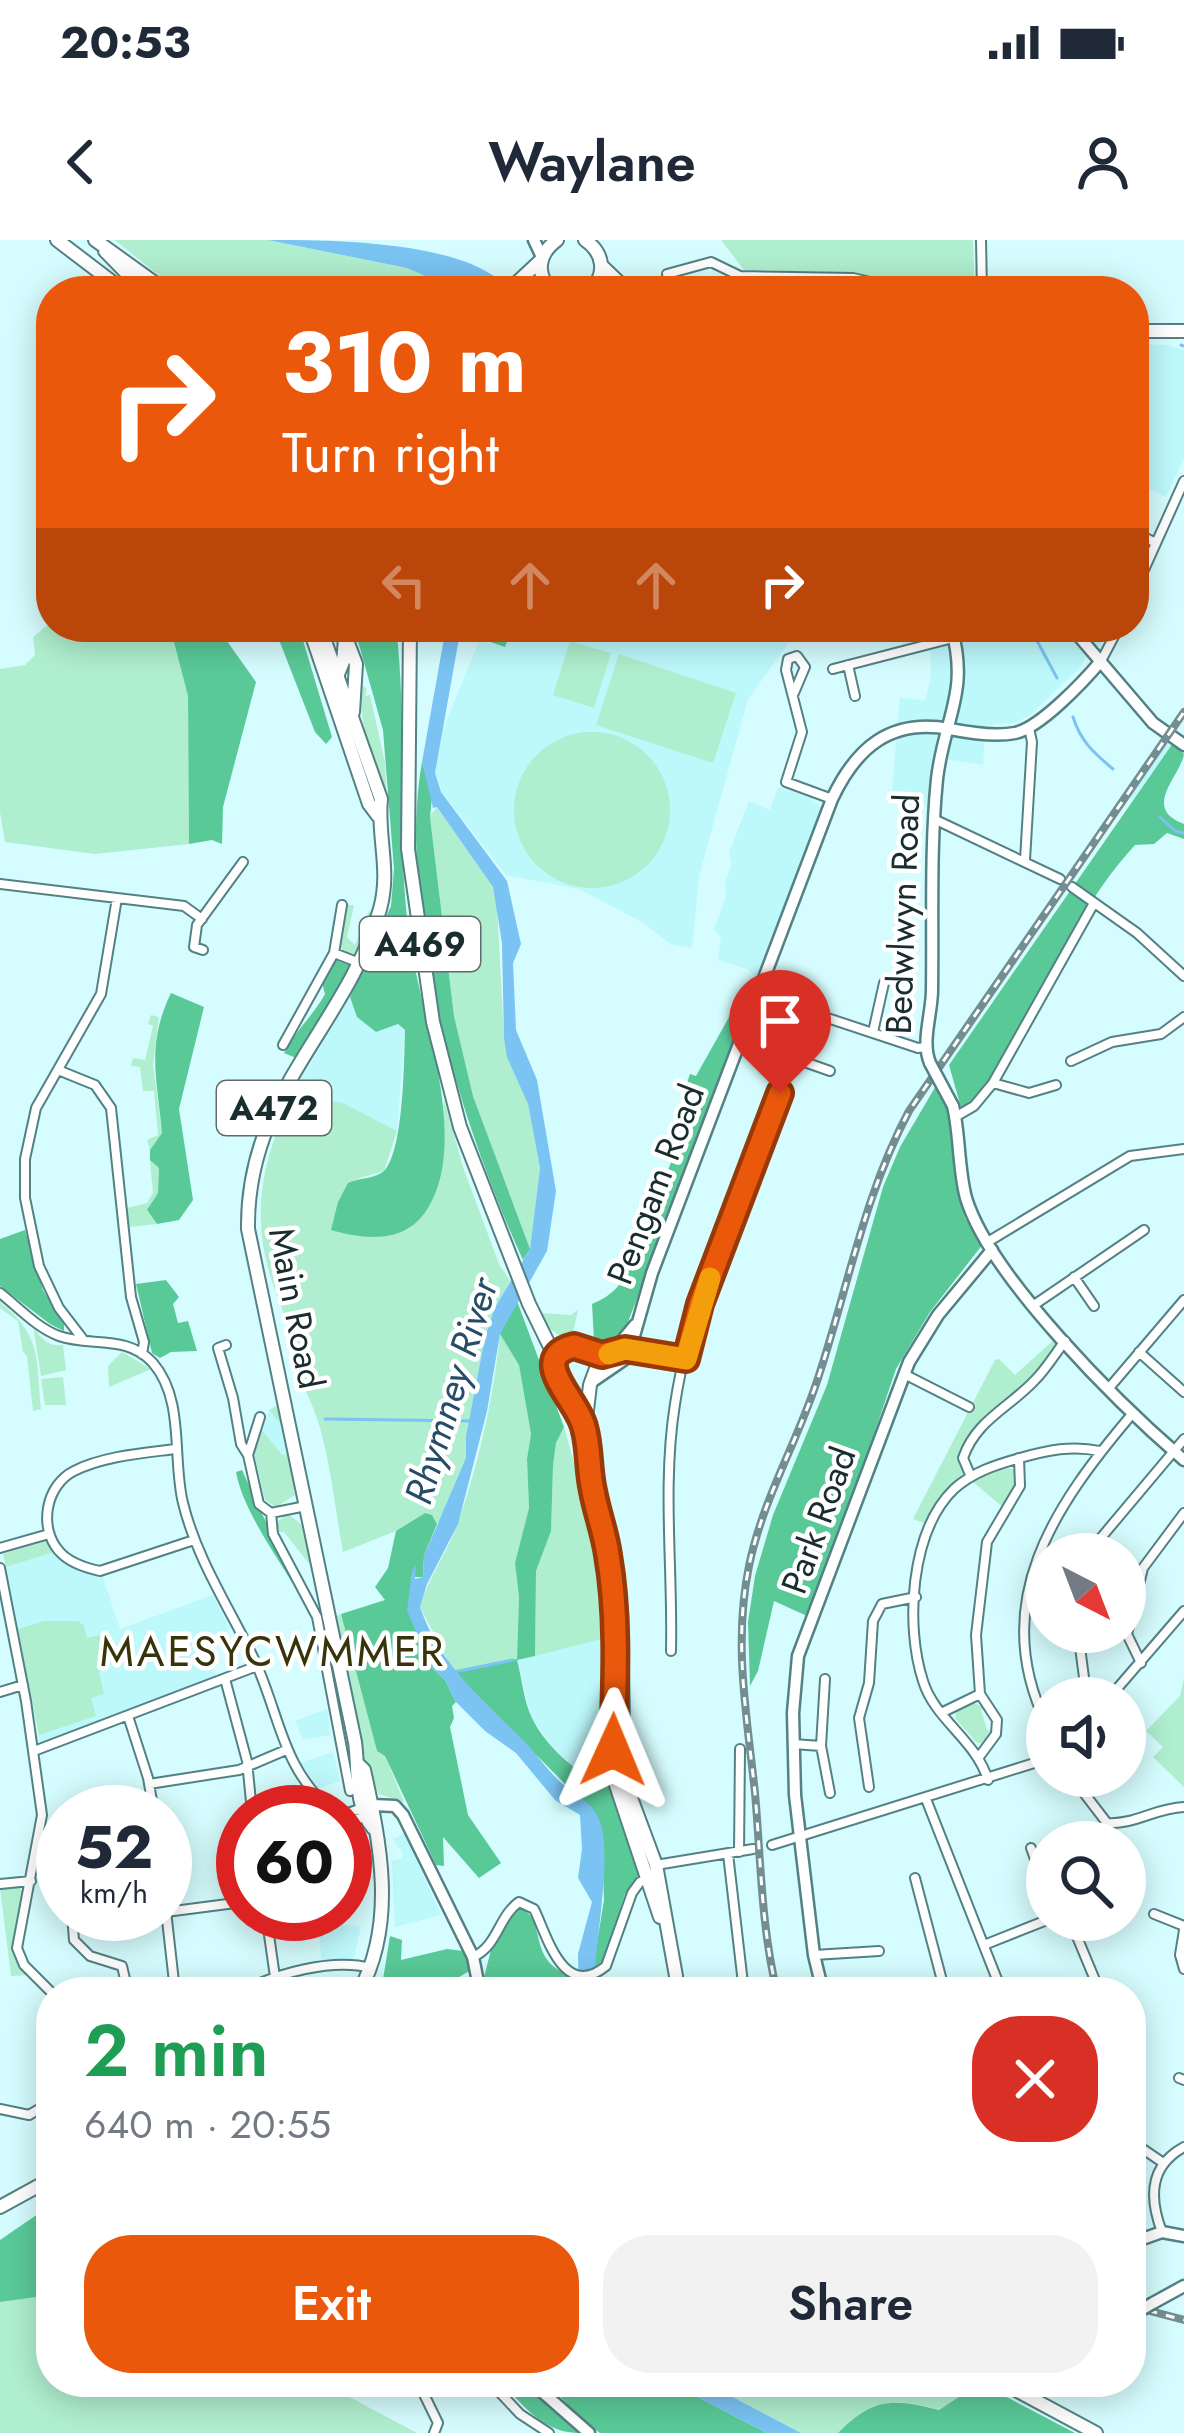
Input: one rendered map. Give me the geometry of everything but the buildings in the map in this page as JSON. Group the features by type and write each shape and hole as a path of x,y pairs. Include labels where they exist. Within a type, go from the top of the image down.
{"main road":[{"path":"56,240 104,276"},
{"path":"523,276 557,240"},
{"path":"585,240 612,276"},
{"path":"96,241 130,276"},
{"path":"96,241 145,276"},
{"path":"542,258 546,276"},
{"path":"601,276 602,266"},
{"path":"1149,331 1184,332"},
{"path":"314,642 330,691"},
{"path":"326,642 352,716"},
{"name":"A472","path":"343,642 338,676 330,691 369,804 379,817"},
{"name":"A472","path":"349,642 356,670 352,716 381,799 379,817"},
{"name":"A469","path":"410,642 408,827 424,972 460,1127 529,1304 555,1357 554,1377 585,1427"},
{"name":"Main Road","path":"367,1785 364,1770 352,1759 248,1228 248,1202 254,1160 267,1122 380,912 386,856 379,817"},
{"path":"555,1357 574,1346 592,1354"},
{"name":"A469","path":"592,1354 597,1366 585,1427 593,1491 624,1633 624,1779 656,1865 676,1976"},
{"path":"564,1388 578,1390 591,1383"},
{"name":"A469","path":"608,1554 615,1782 676,1976"},
{"name":"Main Road","path":"366,1977 382,1902 372,1813"},
{"path":"0,2206 36,2188"},
{"path":"1029,2397 1096,2433"}],"street":[{"path":"534,240 542,258"},
{"path":"981,240 982,276"},
{"path":"667,274 710,262 740,276"},
{"path":"1149,559 1184,481"},
{"path":"1149,540 1156,543"},
{"path":"833,669 923,642"},
{"name":"Bedwlwyn Road","path":"954,642 960,680 937,779 931,878 932,994 926,1046 954,1111 967,1199 989,1247"},
{"path":"1084,642 1153,723 1184,745"},
{"path":"1025,860 1032,742 1028,728 1102,662 1112,642"},
{"path":"848,665 856,696"},
{"path":"794,693 802,732 786,782 832,799"},
{"name":"Pengam Road","path":"591,1383 620,1365 832,799 851,762 869,746 915,727 1004,734 1028,728"},
{"path":"936,820 1060,879"},
{"path":"203,950 194,944 202,919 243,862"},
{"path":"0,884 184,906 202,919"},
{"path":"1072,886 1137,933 1184,976"},
{"path":"82,1338 44,1278 25,1198 25,1159 31,1123 101,994 117,898"},
{"path":"954,1111 974,1106 994,1083 1094,903"},
{"path":"283,1045 334,953 342,904"},
{"path":"334,953 356,962"},
{"path":"873,1032 884,983"},
{"path":"758,995 917,1048 926,1046"},
{"path":"1070,1061 1112,1042 1161,1034 1184,1017"},
{"path":"670,1651 669,1501 675,1404 700,1304 793,1058 830,1071"},
{"path":"58,1070 94,1085 107,1100 131,1297 145,1346 142,1354"},
{"path":"994,1083 1029,1093 1056,1085"},
{"path":"1184,1149 1130,1156 989,1247 1108,1388 1184,1460"},
{"path":"1034,1305 1144,1230"},
{"name":"Park Road","path":"819,1977 793,1744 798,1656 904,1374 938,1315 989,1247"},
{"path":"1074,1277 1094,1306"},
{"path":"0,1293 56,1334 117,1343 154,1364 172,1404 178,1483 194,1540 257,1666 286,1750 309,1785"},
{"path":"1108,1388 1184,1300"},
{"path":"971,1477 963,1458 970,1438 1034,1382 1065,1341"},
{"name":"Main Road","path":"226,1345 218,1348 259,1504 272,1513 273,1534 317,1617 352,1759 350,1785"},
{"path":"592,1354 624,1350 686,1359"},
{"path":"1139,1352 1184,1392"},
{"path":"904,1374 969,1407"},
{"path":"1030,1677 1023,1642 1037,1553 1055,1517 1100,1451 1133,1413"},
{"path":"248,1455 260,1417"},
{"path":"1105,1533 1184,1439"},
{"path":"988,1780 979,1757 923,1684 914,1642 927,1530 939,1506 985,1468 1077,1446 1100,1451"},
{"path":"175,1449 74,1471 51,1498 46,1513 49,1534 66,1558 100,1571 194,1540"},
{"path":"979,1757 997,1734 997,1720 980,1694 976,1635 987,1542 1020,1486 1018,1458"},
{"path":"272,1513 306,1506"},
{"path":"1141,1663 1127,1634 1138,1584 1143,1568 1184,1513"},
{"path":"0,1548 49,1534"},
{"path":"0,1568 42,1815 17,1948 36,1977"},
{"path":"868,1787 859,1718 869,1683 873,1621 882,1604 916,1598"},
{"path":"1128,1677 1184,1611"},
{"path":"34,1751 257,1666"},
{"path":"225,1679 248,1785"},
{"path":"825,1679 821,1746 830,1793"},
{"path":"0,1692 23,1684"},
{"path":"941,1713 980,1694"},
{"path":"128,1716 149,1784 246,1767 286,1750"},
{"path":"793,1744 821,1746"},
{"path":"740,1749 742,1807 734,1853 743,1977"},
{"path":"772,1845 1026,1766"},
{"path":"1087,1797 1107,1823 1126,1825 1160,1808 1184,1807"},
{"path":"926,1799 996,1977"},
{"path":"372,1813 395,1806 403,1815 473,1957 477,1977"},
{"path":"656,1865 753,1849"},
{"path":"915,1878 941,1977"},
{"path":"473,1957 492,1944 510,1909 519,1902 528,1904 541,1922 550,1952 576,1973 596,1974 607,1966 635,1887 648,1879"},
{"path":"0,1884 32,1881"},
{"path":"1154,1914 1184,1928 1180,1955 1184,1969"},
{"path":"984,1945 1026,1928"},
{"path":"75,1941 90,1956 122,1966 125,1977"},
{"path":"169,1941 173,1977"},
{"path":"270,1941 275,1977 348,1964 371,1968"},
{"path":"1079,1941 1094,1977"},
{"path":"814,1955 879,1951"},
{"path":"0,2109 29,2115 36,2111"},
{"path":"1162,2232 1152,2195 1162,2162 1184,2147"},
{"path":"1146,2151 1162,2162"},
{"path":"1146,2238 1162,2232 1184,2236"},
{"path":"1146,2307 1184,2286"},
{"path":"425,2397 438,2423 434,2433"},
{"path":"504,2397 549,2433"},
{"path":"548,2397 589,2433"}],"shaded area":[{"path":"1149,344 1184,350 1184,458 1166,497 1149,489"},
{"path":"479,642 503,646 504,642 789,642 748,699 699,876 692,948 670,944 644,923 579,889 506,875 441,791 435,773 443,730"},
{"path":"930,642 1074,642 1079,648 1086,642 1104,642 1030,715 1015,723 985,725 983,765 939,758 931,807 891,802 900,697 925,701 931,676"},
{"path":"1164,737 1173,743 1133,799 1125,793"},
{"path":"778,787 811,798 822,808 756,977 747,969 718,960 721,938 714,929 726,897 732,864 729,853 749,801 770,810"},
{"path":"350,997 357,1017 398,1024 405,1030 397,1131 343,1103 293,1093"},
{"path":"269,1410 281,1424 288,1454 282,1455 262,1430"},
{"path":"54,1552 71,1566 102,1574 120,1629 213,1595 230,1629 204,1646 216,1676 40,1743 6,1567"},
{"path":"610,1637 613,1786 571,1764 553,1747 531,1717 517,1660"},
{"path":"327,1709 331,1735 303,1740 295,1721"},
{"path":"333,1752 340,1781 317,1785 300,1763"},
{"path":"404,1833 441,1915 395,1927 392,1861 403,1853 393,1839"},
{"path":"319,1941 358,1941 354,1958 322,1965"}],"green space":[{"path":"115,240 268,240 407,268 425,276 159,276"},
{"path":"721,240 973,240 974,276 744,270"},
{"path":"36,634 36,642 174,642 188,696 189,844 95,854 5,842 0,812 0,669 25,665 35,655"},
{"path":"174,642 228,642 256,682 223,807 222,844 212,840 189,844 188,696"},
{"path":"280,642 304,642 332,737 326,744 315,732"},
{"path":"358,642 398,642 406,908 444,1115 440,1181 428,1208 409,1228 372,1237 331,1230 348,1183 384,1171 399,1125 405,1030 398,1024 376,1032 357,1017 350,997 391,906 394,869 383,730"},
{"path":"570,642 611,653 594,708 553,695"},
{"path":"619,654 736,693 713,763 596,725"},
{"path":"362,685 367,689 365,696 370,695 385,763 388,828 366,739"},
{"path":"592,732 622,738 647,755 664,780 670,810 664,840 647,865 622,882 592,888 562,882 537,865 520,840 514,810 520,780 537,755 562,738"},
{"path":"1173,743 1184,754 1166,792 1165,810 1184,824 1184,839 1167,833 1154,844 1135,845 1118,865 1075,928 998,1068 962,1111 949,1065"},
{"path":"422,762 432,797 430,817 454,1016 473,1096 530,1249 523,1260 477,1145 439,1016 418,884 416,821"},
{"path":"437,807 493,887 497,906 504,1038 528,1104 540,1168 530,1249 473,1096 454,1016 430,816"},
{"path":"347,904 354,906 347,937 355,945 372,912 355,956 344,955 339,944"},
{"path":"335,960 349,965 347,971 296,1058 284,1053 325,994 322,983"},
{"path":"756,979 623,1335 608,1348 598,1347 592,1304 615,1289 636,1255 651,1243 654,1228 647,1225 699,1089 687,1083 690,1074 696,1076"},
{"path":"171,993 204,1007 179,1109 193,1200 179,1220 157,1224 147,1210 158,1193 159,1168 150,1160 150,1150 162,1133 156,1046"},
{"path":"151,1015 159,1017 153,1065 162,1133 150,1150 147,1140 158,1135 154,1091 143,1091 140,1067 131,1066 133,1058 145,1060"},
{"path":"937,1084 949,1107 965,1218 983,1244 930,1312 896,1369 807,1616 774,1601 758,1671 750,1686 748,1622 755,1576 773,1515 827,1385 883,1187"},
{"path":"293,1093 343,1103 397,1131 384,1171 353,1180 440,1168 444,1100 463,1167 499,1264 510,1281 485,1337 466,1436 467,1457 443,1516 437,1524 425,1513 396,1531 343,1552 322,1437 298,1371 298,1340 274,1287 262,1236 262,1188 273,1141"},
{"path":"150,1160 159,1168 158,1193 147,1211 157,1224 129,1227 127,1208 147,1203 153,1193"},
{"path":"25,1230 43,1290 64,1331 0,1286 0,1239"},
{"path":"166,1280 179,1297 173,1304 178,1323 188,1321 197,1351 171,1352 160,1358 152,1353 136,1284"},
{"path":"517,1301 564,1427 553,1466 551,1531 536,1571 535,1656 517,1660 523,1690 532,1718 556,1751 589,1777 613,1786 642,1870 625,1894 603,1961 593,1968 604,1900 602,1842 570,1789 454,1672 517,1659 515,1563 529,1508 531,1434 519,1365 500,1334"},
{"path":"0,1302 14,1314 30,1337 41,1409 33,1411 18,1321 0,1308"},
{"path":"578,1310 573,1332 561,1337 540,1313 571,1315"},
{"path":"33,1325 45,1341 63,1345 66,1370 41,1376"},
{"path":"500,1334 519,1364 531,1434 529,1508 515,1563 517,1660 454,1672 420,1607 455,1531 473,1475"},
{"path":"1055,1339 1039,1374 977,1430 967,1449 964,1473 926,1524 913,1519 995,1360 1015,1375"},
{"path":"122,1352 151,1369 109,1387 108,1366"},
{"path":"63,1377 66,1405 45,1405 41,1379"},
{"path":"280,1404 295,1495 276,1507 265,1500 254,1453 262,1430 282,1455 288,1454 281,1424 269,1410"},
{"path":"564,1427 595,1539 610,1637 535,1656 536,1571 551,1531 556,1443"},
{"path":"1004,1468 1015,1469 1019,1482 1005,1509 972,1481"},
{"path":"242,1470 298,1592 245,1501 236,1472"},
{"path":"425,1513 437,1524 424,1556 423,1577 411,1577 412,1585 433,1669 456,1702 450,1727 468,1815 501,1863 479,1878 443,1837 444,1866 436,1865 385,1756 377,1751 341,1614 385,1600 375,1587 388,1568 396,1531"},
{"path":"288,1514 301,1524 314,1570 284,1532 278,1532 278,1521"},
{"path":"47,1541 54,1552 6,1567 3,1554"},
{"path":"341,1614 377,1751 385,1756 404,1802 379,1794 368,1773 334,1617"},
{"path":"44,1621 78,1621 87,1638 101,1635 110,1666 99,1672 104,1694 91,1698 96,1716 39,1735 18,1629"},
{"path":"1184,1678 1184,1787 1153,1757 1163,1747 1146,1731 1180,1696"},
{"path":"971,1702 986,1708 981,1710 987,1730 992,1731 985,1745 976,1742 955,1718 957,1709"},
{"path":"18,1886 25,1894 15,1949 29,1975 11,1976 0,1888"},
{"path":"519,1907 526,1911 546,1958 573,1977 484,1977 491,1950"},
{"path":"390,1936 402,1940 401,1960 447,1949 464,1951 471,1970 459,1977 383,1977"},
{"path":"36,2215 36,2297 0,2302 0,2240"},
{"path":"36,2297 36,2397 349,2397 417,2433 0,2433 0,2302"},
{"path":"515,2397 539,2397 580,2433 555,2428"},
{"path":"561,2397 698,2397 767,2433 600,2433"},
{"path":"733,2397 959,2397 939,2410 909,2403 884,2404 862,2413 838,2433 801,2433"},
{"path":"959,2397 1007,2397 1075,2433 838,2433 862,2413 884,2404 939,2410"}],"water":[{"path":"268,240 397,246 433,252 493,276 425,276 407,268"},
{"path":"443,642 458,642 435,773 441,792 507,881 521,944 513,963 516,1030 537,1080 556,1191 547,1251 500,1334 487,1411 458,1524 420,1607 462,1679 598,1817 604,1876 595,1977 579,1977 578,1954 592,1902 578,1878 580,1815 555,1800 516,1753 456,1702 433,1669 407,1611 412,1571 416,1565 415,1579 423,1577 424,1556 466,1458 485,1337 495,1307 530,1249 540,1168 528,1104 507,1057 502,943 493,887 437,807 433,808 422,762"},
{"path":"698,2397 733,2397 801,2433 767,2433"}],"waterway":[{"path":"1038,642 1057,678"},
{"path":"1073,717 1089,746 1113,769"},
{"path":"1160,817 1184,833"},
{"name":"Rhymney River","path":"325,1419 473,1421"},
{"path":"454,1672 513,1660"}],"railway":[{"path":"774,1977 742,1651 744,1595 762,1520 815,1387 879,1178 909,1111 1184,712"},
{"path":"1146,2310 1184,2320"}],"slow traffic":[{"path":"609,1354 617,1348 686,1359 710,1278"}],"district":[{"name":"MAESYCWMMER","path":"273,1651"}],"route":[{"path":"613,1750 608,1554 585,1427 572,1396 554,1377 553,1364 560,1351 574,1346 592,1354 611,1354 617,1348 686,1359 700,1304 780,1093"}]}
